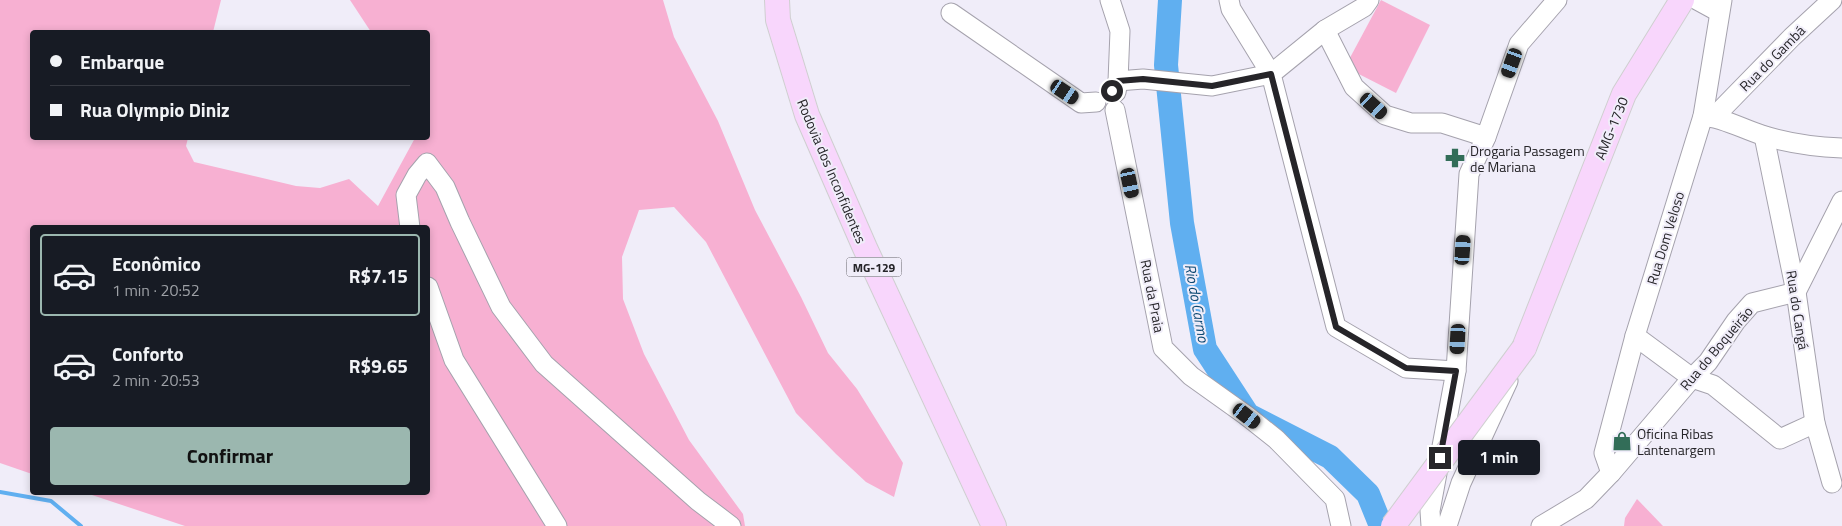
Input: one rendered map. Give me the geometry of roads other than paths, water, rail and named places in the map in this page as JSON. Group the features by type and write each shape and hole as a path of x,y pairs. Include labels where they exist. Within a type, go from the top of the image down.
{"main road":[{"name":"Rodovia dos Inconfidentes","path":"777,0 778,20 806,115 865,248 994,526"},
{"name":"AMG-1730","path":"1393,526 1524,348 1624,94 1682,0"}],"street":[{"name":"Rua da Praia","path":"1110,0 1120,31 1116,95 1163,348 1190,376 1276,439 1335,499 1341,526"},
{"path":"1229,0 1231,9 1271,74 1336,327 1406,368 1456,371"},
{"path":"953,4 1081,103 1096,102 1101,91 1109,90 1116,95 1143,79 1212,86 1271,74 1325,30 1364,7 1369,0"},
{"path":"1431,526 1430,511 1456,371 1469,174 1486,137 1519,44 1557,0"},
{"path":"1697,0 1720,6"},
{"name":"Rua do Gambá","path":"1708,117 1832,0"},
{"name":"Rua Dom Veloso","path":"1611,473 1604,453 1635,336 1708,117 1720,6"},
{"path":"1325,30 1354,88 1385,115 1411,122 1442,123 1457,126 1486,137"},
{"path":"1708,117 1764,136 1821,148 1842,148"},
{"name":"Rua do Cangá","path":"1764,136 1796,292 1815,423 1832,483"},
{"path":"410,225 406,195 416,175 427,163 444,187 501,307 544,364 698,501 731,526"},
{"path":"1796,292 1842,201"},
{"name":"Rua do Boqueirão","path":"1541,526 1586,499 1611,473 1692,378 1708,362 1752,303 1796,292"},
{"path":"430,293 454,360 557,526"},
{"path":"1635,336 1692,378 1713,385 1780,439 1815,423"},
{"path":"1447,526 1461,483 1524,348"}],"waterway":[{"name":"Rio do Carmo","path":"1170,0 1166,65 1182,223 1205,349 1248,415 1330,457 1368,494 1381,526"},
{"path":"0,492 51,501 81,526"}],"place":[{"name":"Drogaria Passagem de Mariana","path":"1455,158"},
{"name":"Oficina Ribas Lantenargem","path":"1622,441"}]}
